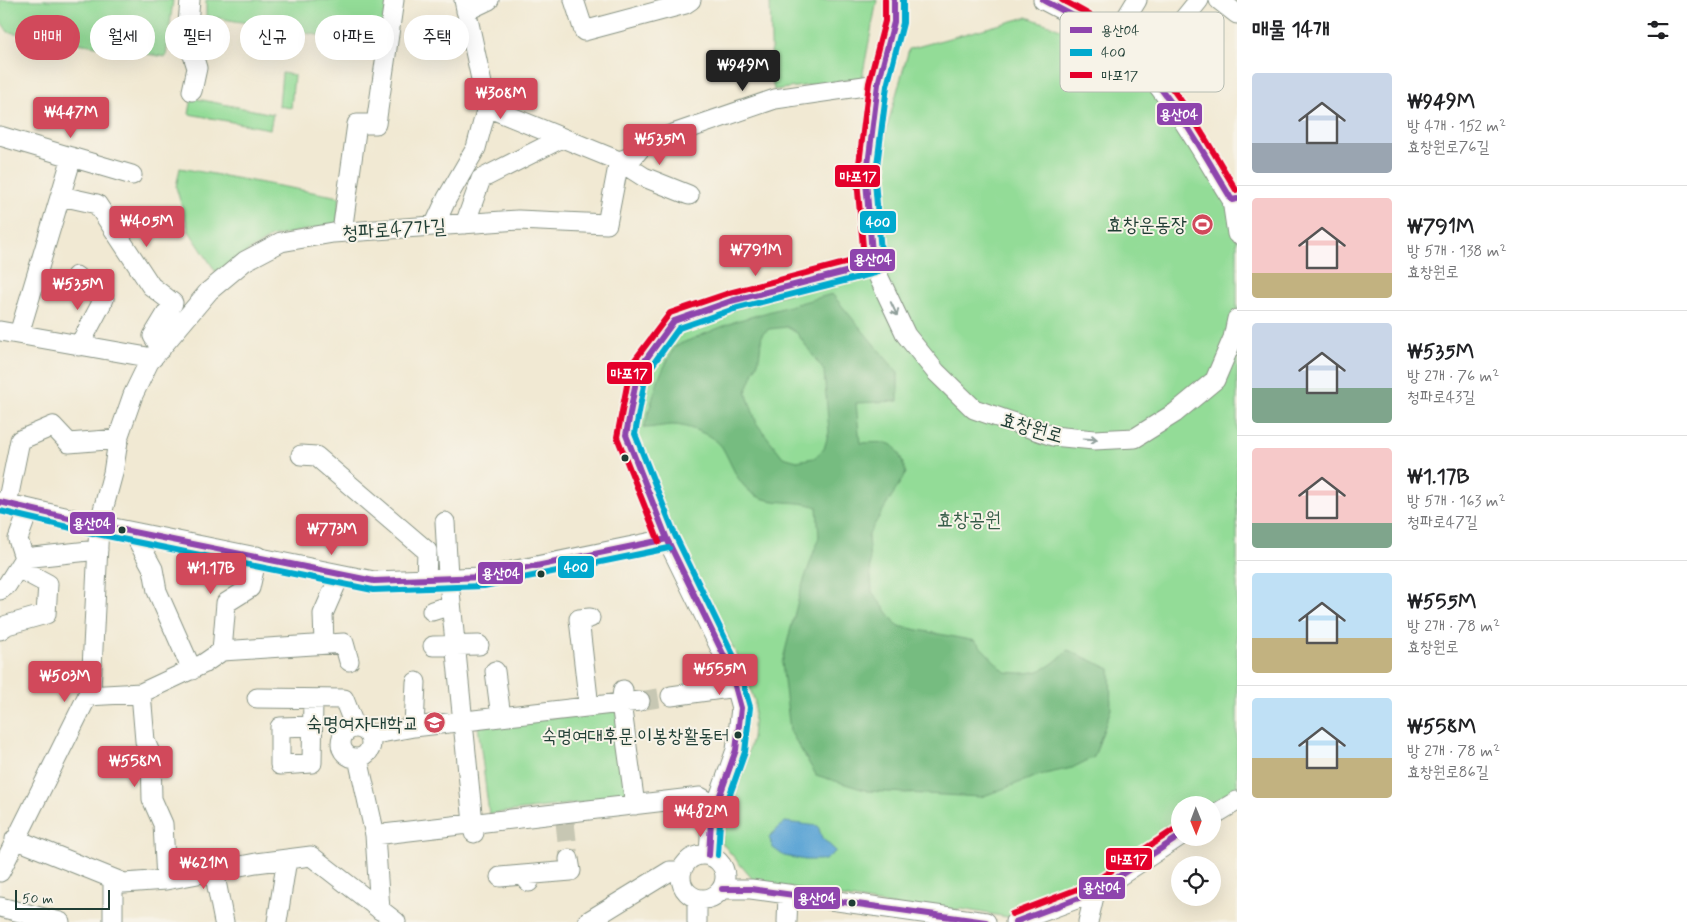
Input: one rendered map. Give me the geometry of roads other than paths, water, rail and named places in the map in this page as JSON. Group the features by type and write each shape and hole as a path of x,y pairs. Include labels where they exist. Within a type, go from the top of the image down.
{"street":[{"path":"190,0 187,36 197,68 192,92"},
{"path":"342,232 357,124 376,124 394,0"},
{"path":"434,226 476,148 487,107 465,6 490,0"},
{"path":"574,0 584,31 685,4 691,0"},
{"name":"효창원로","path":"894,0 894,22 878,84 866,181 873,265 906,335 936,372 974,409 1052,436 1094,440 1135,438 1175,414 1215,380 1233,338 1237,319"},
{"path":"1043,0 1063,12"},
{"path":"1130,12 1137,0"},
{"path":"1190,12 1200,0"},
{"path":"1220,0 1237,14"},
{"path":"619,161 634,156 644,144 775,99 878,84"},
{"path":"1161,92 1235,200 1237,234"},
{"path":"487,107 619,161 644,177 689,195"},
{"path":"0,136 132,175"},
{"path":"465,224 481,179 562,138"},
{"path":"19,334 72,157"},
{"name":"청파로47가길","path":"0,872 91,689 99,526 113,473 119,439 133,395 157,354 209,291 245,261 281,242 342,232 518,220 607,224 619,161"},
{"path":"0,331 79,346 157,354 153,336 173,303 151,286 97,204 61,196"},
{"path":"709,855 711,820 736,750 741,708 730,668 666,539 626,435 638,370 674,321 731,301 873,265"},
{"path":"76,276 104,298 79,346"},
{"path":"119,439 69,443 53,426 20,440 4,503 99,526 257,556 374,581 426,581 482,577 666,539"},
{"path":"301,455 316,456 427,551 426,581"},
{"path":"0,590 7,585 21,563 18,539 29,509"},
{"path":"445,522 451,605 473,828"},
{"path":"133,532 153,569 157,591 192,670"},
{"path":"21,563 98,550"},
{"path":"222,651 226,603 250,588 257,556"},
{"path":"0,630 7,625 46,614 48,584 21,563"},
{"path":"324,643 323,614 340,575"},
{"path":"432,612 451,605"},
{"path":"588,707 579,620 590,618"},
{"path":"87,696 141,693 192,670 222,651 344,643 349,661"},
{"path":"433,646 479,645"},
{"path":"495,671 501,717"},
{"path":"414,727 416,682"},
{"path":"672,696 736,687"},
{"path":"141,693 145,741 152,755 152,799 163,824 166,880"},
{"path":"622,696 635,805"},
{"path":"257,698 344,699 362,731 372,743 369,752 358,758 345,753 341,744 343,735 362,731 462,722 588,707 622,696 640,701"},
{"path":"312,726 313,698"},
{"path":"358,758 375,835 380,910"},
{"path":"375,835 473,828 565,817 635,805 700,797 716,806"},
{"path":"1221,811 1237,801"},
{"path":"15,839 124,883 166,880 311,856 396,922"},
{"path":"1015,922 1096,892 1171,842"},
{"path":"709,855 720,863 724,869 725,883 722,889 711,898 697,899 685,891 680,878 681,871 684,865 695,856 709,855"},
{"path":"277,922 287,859"},
{"path":"500,877 526,878 571,871 570,859"},
{"path":"214,871 224,922"},
{"path":"587,922 670,871 681,871"},
{"path":"112,879 113,922"},
{"path":"722,889 752,889 892,916 958,916 986,922"},
{"path":"1088,922 1096,892"},
{"path":"787,922 788,895"},
{"path":"697,899 697,922"},
{"path":"0,907 60,922"}],"water":[{"path":"785,822 818,826 822,838 836,851 825,860 805,860 784,856 773,848 769,837"}],"tunnel":[{"path":"640,701 671,696"},
{"path":"565,822 569,859"}],"place":[{"name":"효창운동장","path":"1203,224"},
{"name":"숙명여자대학교","path":"435,723"},
{"name":"숙명여대후문.이봉창활동터","path":"738,735"}],"park label":[{"name":"효창공원","path":"969,519"}]}
